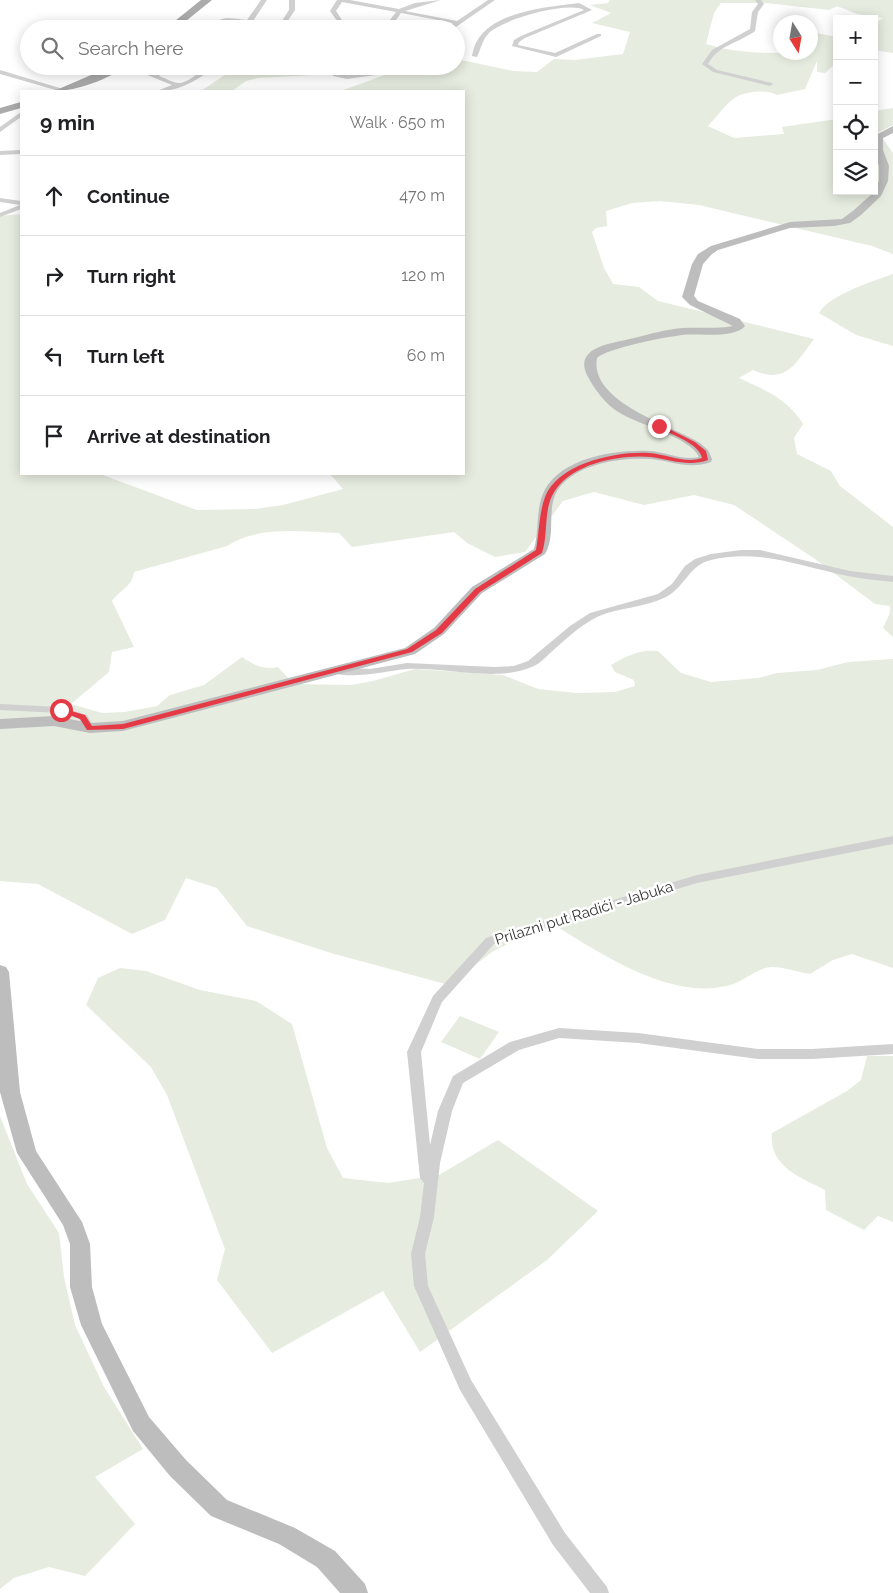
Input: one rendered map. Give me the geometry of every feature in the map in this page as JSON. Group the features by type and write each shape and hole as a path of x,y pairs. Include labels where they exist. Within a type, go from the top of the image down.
{"main road":[{"path":"181,20 207,0"},
{"path":"63,90 102,75"},
{"path":"0,111 20,105"},
{"path":"0,724 54,721 90,728 137,724 335,670 394,656 420,645 439,631 477,590 497,576 537,554 541,547 548,497 562,477 578,468 616,457 649,455 695,463 706,459 704,452 693,443 636,417 613,402 600,385 589,365 590,359 600,350 662,335 737,328 739,326 736,321 694,303 688,297 695,271 702,255 717,247 748,240 784,226 838,223 851,218 880,191 886,176 886,163 877,142 878,138 893,129"},
{"path":"0,972 10,1092 28,1153 72,1222 80,1244 81,1287 92,1325 140,1424 178,1468 219,1508 287,1536 326,1559 356,1593"}],"street":[{"path":"251,20 264,0"},
{"path":"285,20 292,10 292,0"},
{"path":"339,20 336,18 334,11 340,0 445,20"},
{"path":"393,20 398,11 438,0"},
{"path":"458,20 492,0"},
{"path":"758,0 761,4 755,12 753,30 715,50 708,56 705,64 715,71 770,84"},
{"path":"475,56 476,45 494,26 510,18 578,2 589,10 523,37 516,41 515,46 556,55 599,36"},
{"path":"0,72 57,90"},
{"path":"163,90 195,79 200,75"},
{"path":"335,75 347,77 372,75"},
{"path":"154,76 179,85"},
{"path":"0,130 20,115"},
{"path":"0,153 20,152"},
{"path":"1,200 20,203"},
{"path":"0,215 20,208"},
{"path":"335,670 370,672 407,666 494,670 516,669 532,663 594,615 661,596 676,586 688,568 698,561 718,556 760,553 850,574 893,578"},
{"path":"0,708 61,710 82,717 90,728"},
{"name":"Prilazni put Radići - Jabuka","path":"430,1195 414,1052 437,999 490,941 697,879 893,840"},
{"path":"601,1593 559,1539 466,1385 421,1286 418,1254 427,1217 433,1163 445,1111 458,1080 515,1046 559,1033 577,1033 596,1037 638,1038 758,1054 812,1054 893,1049"}],"shaded area":[{"path":"610,0 893,0 893,53 878,51 878,21 883,18 878,17 878,15 857,14 837,6 829,10 766,3 721,3 714,13 706,44 745,52 773,53 773,60 818,60 818,33 833,36 833,66 825,73 817,72 817,61 805,89 777,95 761,92 748,93 736,97 708,126 734,138 784,134 782,127 833,120 833,195 878,195 878,136 883,139 893,153 893,254 872,246 699,205 660,201 632,203 606,211 607,226 596,228 592,232 604,268 613,284 639,287 658,301 814,339 802,356 782,373 774,375 764,374 753,370 739,378 775,396 797,415 803,424 794,438 797,454 831,471 840,486 893,527 893,637 883,628 890,613 890,606 875,604 815,559 734,505 694,495 644,505 594,492 563,501 525,552 495,557 467,543 454,532 352,547 339,533 281,531 253,535 239,539 227,546 134,572 129,585 112,601 134,647 112,652 109,672 71,704 102,713 125,712 157,706 170,695 204,685 242,657 259,666 268,668 278,667 294,684 351,685 415,669 503,675 538,689 576,693 615,692 635,686 634,680 615,672 611,665 628,656 645,651 658,651 681,673 711,682 758,678 777,673 817,670 848,662 893,659 893,968 852,954 833,960 810,974 772,967 761,969 730,985 708,988 684,987 636,971 612,960 550,922 492,952 449,985 331,953 247,926 217,888 186,878 165,920 132,934 38,884 0,881 0,216 20,214 20,475 103,475 197,510 255,509 283,505 343,489 331,475 465,475 465,90 344,90 385,75 465,75 465,61 513,71 537,72 554,59 575,60 623,54 630,32 592,23 611,13 590,5 608,3"},
{"path":"225,75 312,75 258,78 246,81 233,90 202,90"},
{"path":"893,108 893,125 878,132 878,110"},
{"path":"893,274 893,346 856,335 819,313 832,300 863,285"},
{"path":"120,968 146,971 200,990 256,1001 292,1024 327,1148 343,1178 388,1183 439,1175 498,1140 598,1211 547,1260 420,1352 383,1291 272,1353 217,1280 225,1249 167,1095 151,1067 86,1005 98,978"},
{"path":"460,1016 499,1032 480,1059 441,1042"},
{"path":"867,1056 893,1056 893,1222 878,1216 864,1230 826,1210 825,1190 806,1181 781,1162 775,1154 772,1144 772,1133 847,1091 861,1080"},
{"path":"0,1116 27,1184 59,1233 64,1277 75,1325 104,1387 143,1449 95,1477 135,1524 85,1576 49,1567 14,1578 0,1589"}],"route":[{"path":"61,710 82,717 90,728 137,724 278,684 394,656 410,650 439,631 477,590 540,551 548,497 553,486 562,477 578,468 602,459 630,455 649,455 695,463 706,459 704,452 693,443 659,426"}]}
